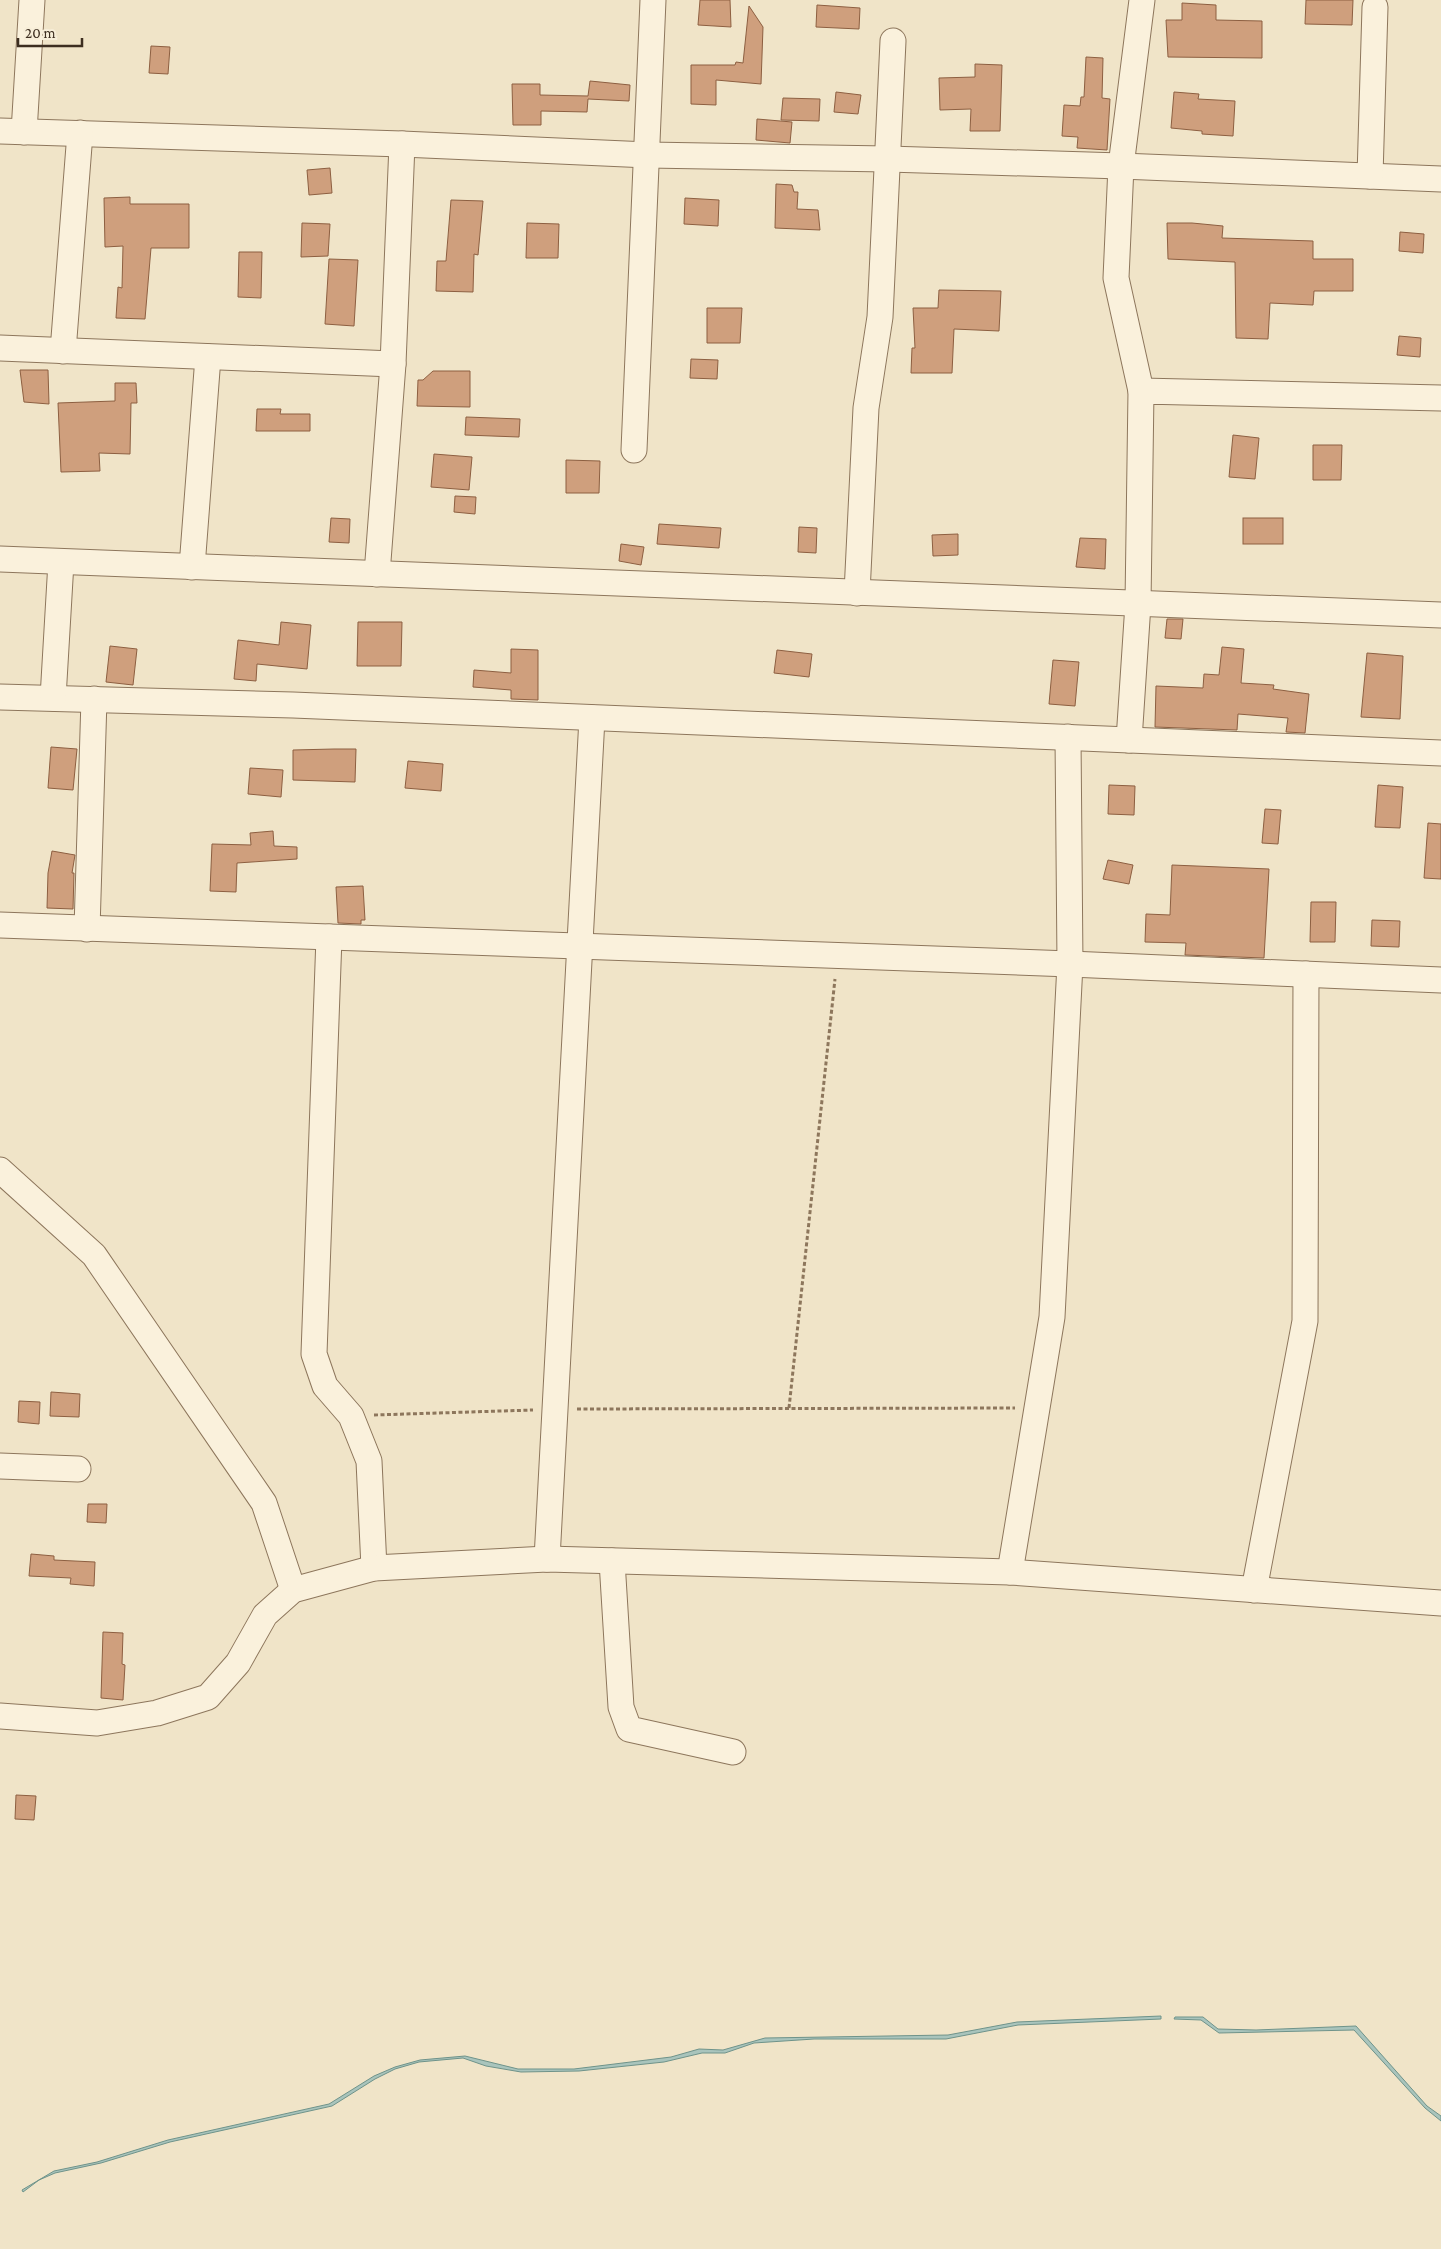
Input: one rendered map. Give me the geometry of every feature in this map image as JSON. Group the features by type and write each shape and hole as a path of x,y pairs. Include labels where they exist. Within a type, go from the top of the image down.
{"street":[{"path":"32,0 12,131 402,144 648,155 888,159 1121,166 1441,179"},
{"path":"634,450 648,155 653,0"},
{"path":"1129,740 1138,604 1141,391 1116,278 1121,166 1142,0"},
{"path":"1370,176 1375,7"},
{"path":"857,593 866,408 880,317 893,40"},
{"path":"63,350 80,134"},
{"path":"377,574 393,364 402,144"},
{"path":"0,348 393,364"},
{"path":"192,567 208,357"},
{"path":"1141,391 1441,398"},
{"path":"0,559 1441,615"},
{"path":"53,698 60,562"},
{"path":"0,697 592,718 1441,753"},
{"path":"87,929 94,699"},
{"path":"547,1560 592,718"},
{"path":"1010,1572 1052,1317 1070,964 1068,737"},
{"path":"0,926 1070,964 1441,980"},
{"path":"329,937 314,1354 325,1386 351,1416 369,1461 374,1568"},
{"path":"1254,1590 1305,1320 1306,974"},
{"path":"0,1170 94,1255 264,1503 293,1590"},
{"path":"0,1466 78,1469"},
{"path":"0,1716 97,1723 157,1714 208,1697 238,1663 265,1615 293,1590 374,1568 547,1560 1010,1572 1441,1603"},
{"path":"612,1561 621,1708 629,1729 733,1752"}],"path":[{"path":"789,1408 837,956"},
{"path":"351,1416 555,1409 1037,1408"}],"water":[{"path":"1161,2016 1161,2019 1018,2025 946,2039 814,2039 754,2043 725,2053 702,2053 664,2062 579,2071 521,2072 486,2066 463,2058 419,2062 395,2069 375,2079 332,2106 170,2142 101,2163 55,2173 39,2180 23,2192 22,2190 54,2171 97,2162 168,2140 329,2104 374,2076 395,2067 420,2060 465,2056 518,2069 574,2069 671,2057 699,2049 723,2050 765,2038 948,2035 1017,2022"},
{"path":"1175,2017 1203,2017 1218,2029 1256,2030 1356,2026 1427,2106 1441,2116 1441,2121 1425,2108 1354,2030 1219,2033 1201,2020 1174,2019"}],"building":[{"path":"700,0 730,0 731,27 698,25"},
{"path":"1306,0 1353,0 1352,25 1305,24"},
{"path":"1182,3 1216,5 1216,20 1262,21 1262,58 1168,57 1166,20 1182,20"},
{"path":"817,5 860,8 859,29 816,27"},
{"path":"749,6 763,27 761,84 716,80 716,105 691,104 691,65 735,65 736,62 743,63"},
{"path":"151,46 170,47 168,74 149,73"},
{"path":"1086,57 1103,58 1102,98 1110,99 1107,150 1077,148 1078,137 1062,136 1064,105 1080,106 1081,97 1084,97"},
{"path":"975,64 1002,65 1000,131 970,131 971,109 940,110 939,78 975,77"},
{"path":"590,81 630,85 629,101 588,99 587,112 541,111 541,125 513,125 512,84 540,84 540,95 588,96"},
{"path":"836,92 861,95 858,114 834,112"},
{"path":"1174,92 1199,94 1198,99 1235,101 1233,136 1202,134 1202,131 1171,128"},
{"path":"783,98 820,99 819,121 781,120"},
{"path":"757,119 792,122 790,143 756,140"},
{"path":"330,168 332,193 309,195 307,170"},
{"path":"776,184 792,185 794,192 798,192 797,209 818,210 820,230 775,228"},
{"path":"130,197 130,204 189,204 189,248 151,248 145,319 116,318 118,287 122,288 123,246 105,247 104,198"},
{"path":"685,198 719,200 718,226 684,224"},
{"path":"451,200 483,201 478,255 474,254 473,292 436,291 437,261 446,261"},
{"path":"302,223 330,224 328,256 301,257"},
{"path":"527,223 559,224 558,258 526,258"},
{"path":"1167,223 1223,226 1222,238 1313,241 1313,259 1353,259 1353,291 1314,291 1313,305 1270,303 1268,339 1236,338 1235,262 1168,259"},
{"path":"1400,232 1424,234 1423,253 1399,251"},
{"path":"239,252 262,252 261,298 238,297"},
{"path":"329,259 358,260 354,326 325,324"},
{"path":"939,290 1001,291 999,331 954,329 952,373 911,373 912,348 915,348 913,308 938,308"},
{"path":"707,308 742,308 740,343 707,343"},
{"path":"1399,336 1421,338 1420,357 1397,355"},
{"path":"691,359 718,360 717,379 690,378"},
{"path":"20,370 48,370 49,404 24,402"},
{"path":"433,371 470,371 470,407 417,406 418,380 423,380"},
{"path":"115,383 136,383 137,403 131,403 130,454 99,453 100,471 61,472 58,403 115,401"},
{"path":"257,409 281,409 280,414 310,414 310,431 256,431"},
{"path":"466,417 520,419 519,437 465,435"},
{"path":"1233,435 1259,438 1255,479 1229,477"},
{"path":"1313,445 1342,445 1341,480 1313,480"},
{"path":"434,454 472,457 469,490 431,487"},
{"path":"566,460 600,461 599,493 566,493"},
{"path":"455,496 476,497 475,514 454,512"},
{"path":"331,518 350,519 349,543 329,542"},
{"path":"1243,518 1283,518 1283,544 1243,544"},
{"path":"659,524 721,528 719,548 657,544"},
{"path":"799,527 817,528 816,553 798,552"},
{"path":"958,534 958,555 933,556 932,535"},
{"path":"1080,538 1106,539 1105,569 1076,567"},
{"path":"621,544 644,547 641,565 619,561"},
{"path":"1167,619 1183,619 1181,639 1165,638"},
{"path":"281,622 311,625 307,669 257,664 256,681 234,679 238,640 279,645"},
{"path":"358,622 402,622 401,666 357,666"},
{"path":"110,646 137,649 133,685 106,682"},
{"path":"1222,647 1244,649 1241,683 1274,685 1273,689 1309,694 1305,733 1286,732 1288,718 1238,714 1237,730 1155,727 1156,686 1203,688 1204,674 1219,675"},
{"path":"511,649 538,650 538,700 511,699 511,690 473,687 474,670 511,673"},
{"path":"777,650 812,654 809,677 774,673"},
{"path":"1367,653 1403,656 1400,719 1361,717"},
{"path":"1053,660 1079,662 1075,706 1049,704"},
{"path":"51,747 77,749 73,790 48,788"},
{"path":"356,749 355,782 293,780 293,750"},
{"path":"408,761 443,764 441,791 405,788"},
{"path":"250,768 283,770 281,797 248,794"},
{"path":"1109,785 1135,786 1134,815 1108,814"},
{"path":"1378,785 1403,787 1400,828 1375,827"},
{"path":"1265,809 1281,810 1278,844 1262,843"},
{"path":"1428,823 1441,824 1441,879 1424,878"},
{"path":"273,831 274,846 297,847 297,859 237,863 236,892 210,891 212,844 251,845 250,833"},
{"path":"52,851 75,855 72,873 74,873 73,909 47,908 48,873"},
{"path":"1108,860 1133,865 1129,884 1103,879"},
{"path":"1172,865 1269,869 1264,958 1185,955 1186,943 1145,942 1146,914 1170,915"},
{"path":"363,886 365,920 361,920 361,924 338,923 336,887"},
{"path":"1311,902 1336,902 1335,942 1310,942"},
{"path":"1372,920 1400,921 1399,947 1371,946"},
{"path":"51,1392 80,1394 79,1417 50,1416"},
{"path":"19,1401 40,1402 39,1424 18,1422"},
{"path":"88,1504 107,1504 106,1523 87,1522"},
{"path":"31,1554 54,1556 54,1560 95,1562 94,1586 70,1584 71,1578 29,1576"},
{"path":"103,1632 123,1633 122,1664 125,1665 123,1700 101,1698"},
{"path":"16,1795 36,1796 34,1820 15,1819"}]}
